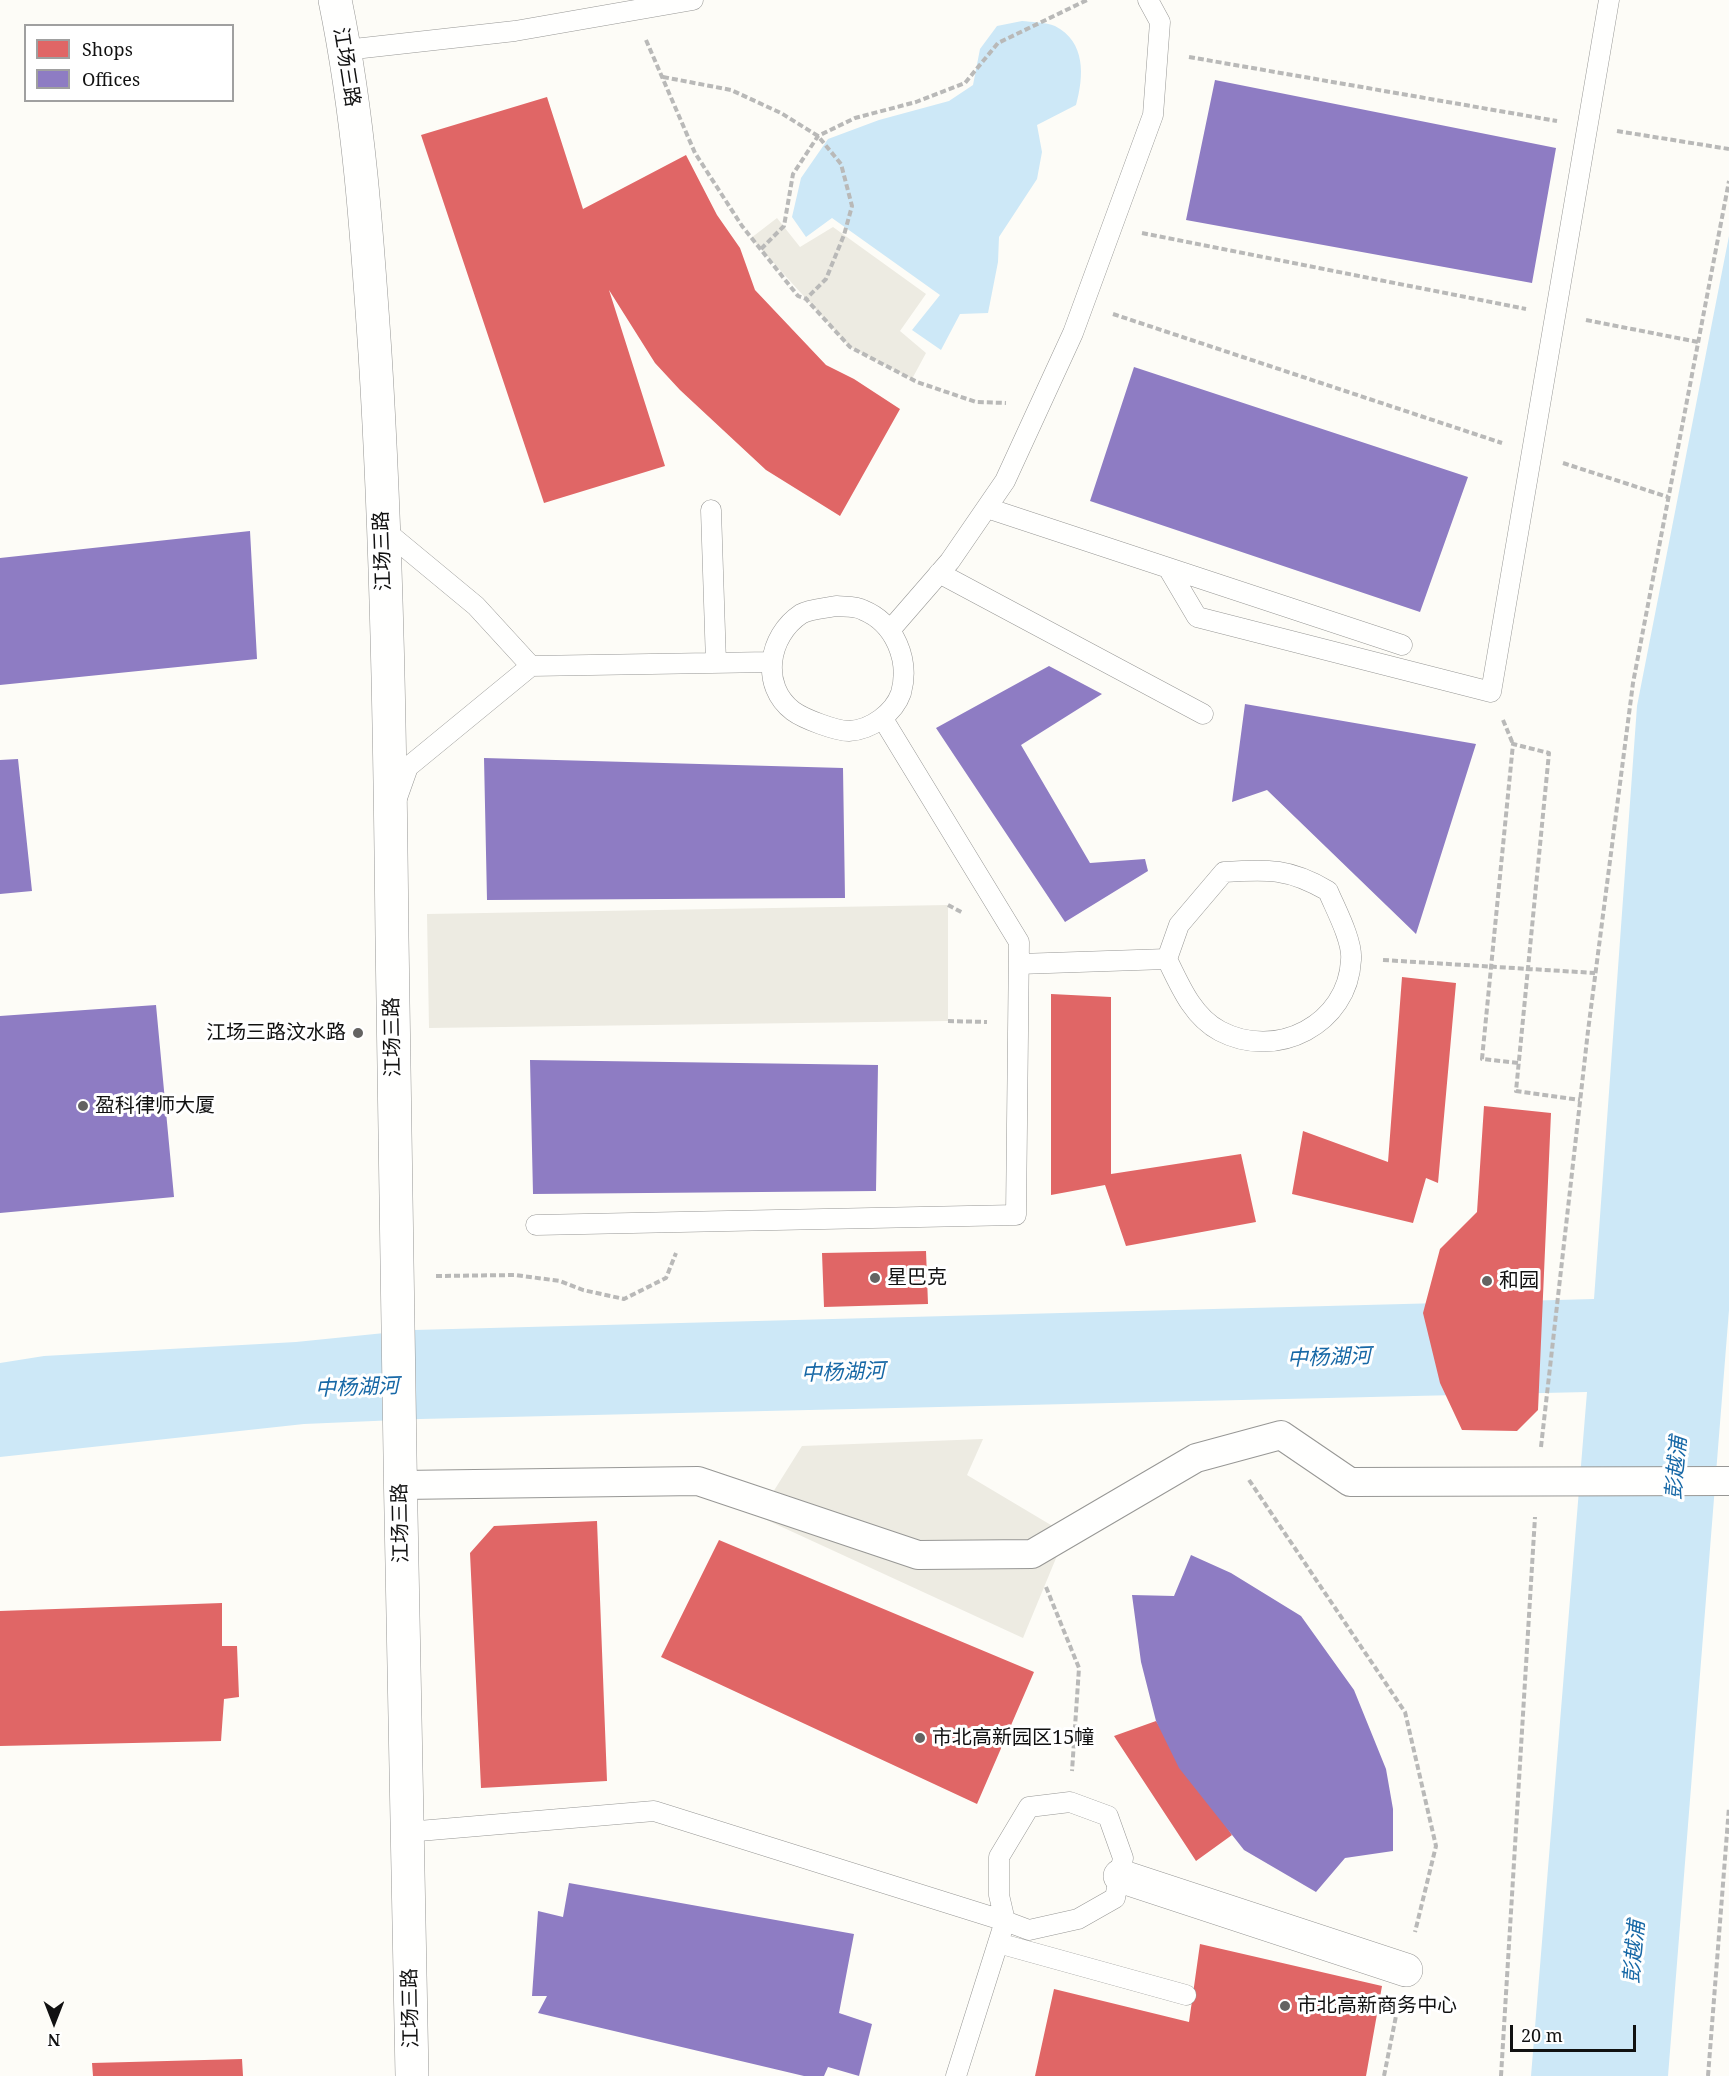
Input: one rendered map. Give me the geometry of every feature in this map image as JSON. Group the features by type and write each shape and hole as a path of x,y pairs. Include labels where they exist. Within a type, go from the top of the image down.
{"street":[{"name":"江场三路","path":"335,0 345,50 367,232 381,451 391,814 396,1325 412,2076"},
{"path":"401,1485 698,1481 918,1555 1032,1554 1196,1458 1281,1435 1350,1482 1537,1479 1729,1481"},
{"path":"1120,1876 1406,1970"}],"lane":[{"path":"345,50 515,31 693,0"},
{"path":"891,629 939,573 1005,481 1084,304 1153,115 1160,22 1148,0"},
{"path":"1168,568 1197,618 1491,692 1609,0"},
{"path":"987,508 1402,645"},
{"path":"711,510 716,663"},
{"path":"382,529 476,606 531,666"},
{"path":"939,573 1203,714"},
{"path":"836,606 862,609 891,629 900,650 904,680 898,702 883,719 849,731 821,724 793,711 778,692 770,662 776,638 802,613 836,606"},
{"path":"391,814 408,767 531,666 770,662"},
{"path":"536,1225 1016,1215 1019,942 883,719"},
{"path":"1265,870 1304,877 1328,891 1352,958 1344,995 1321,1023 1295,1036 1257,1044 1220,1031 1198,1014 1183,992 1167,959 1179,925 1224,872 1265,870"},
{"path":"1019,964 1167,959"},
{"path":"407,1832 654,1811 1005,1921 1029,1930 1078,1918 1115,1898 1123,1858 1108,1816 1070,1802 1029,1807 999,1857 999,1895 1005,1921 956,2076"},
{"path":"998,1943 1186,1995"}],"path":[{"path":"761,249 784,226 793,174 818,136 855,118 916,102 965,82 998,43 1087,0"},
{"path":"633,10 695,153 741,226 798,296 806,299 850,347 917,382 976,402 1040,405"},
{"path":"1158,52 1729,150"},
{"path":"662,77 731,90 781,113 818,136 841,164 852,206 844,235 826,279 806,299"},
{"path":"1501,2076 1537,1479 1595,973 1633,683 1729,181"},
{"path":"1112,227 1698,342"},
{"path":"1084,304 1532,454 1668,497"},
{"path":"1518,1063 1482,1059 1513,744 1549,753 1516,1091 1580,1100"},
{"path":"1352,958 1595,973"},
{"path":"948,1021 1018,1023"},
{"path":"396,1277 515,1275 560,1281 583,1290 624,1299 666,1278 689,1222"},
{"path":"1228,1449 1405,1712 1436,1846 1406,1970 1384,2076"},
{"path":"1032,1554 1079,1668 1070,1802"},
{"path":"1708,2076 1729,1807"}],"shaded area":[{"path":"777,218 800,247 833,227 926,294 900,331 926,353 912,379 850,347 751,238"},
{"path":"948,905 948,1021 429,1028 427,914"},
{"path":"983,1439 967,1475 1066,1534 1023,1638 758,1516 802,1446"}],"water":[{"path":"1022,21 1055,26 1072,41 1080,61 1079,94 1076,105 1037,125 1042,152 1037,179 999,237 998,262 988,313 960,314 941,350 912,330 940,295 832,218 806,237 792,217 801,178 828,139 879,120 949,101 973,85 980,49 997,26"},
{"path":"1729,236 1729,1310 1668,2076 1531,2076 1587,1392 420,1419 304,1424 0,1457 0,1363 44,1356 296,1342 414,1330 1594,1299 1637,706"}],"building: Shops":[{"path":"547,97 583,209 686,155 717,215 740,248 755,290 826,365 854,379 900,409 840,516 766,470 680,390 655,363 609,290 665,466 544,503 421,135"},
{"path":"1402,977 1456,983 1438,1183 1426,1178 1413,1223 1292,1194 1303,1131 1388,1162"},
{"path":"1051,994 1111,997 1111,1174 1241,1154 1256,1222 1126,1246 1105,1185 1051,1195"},
{"name":"和园","path":"1484,1106 1551,1113 1538,1410 1517,1431 1462,1430 1440,1383 1423,1313 1440,1249 1477,1212"},
{"name":"星巴克","path":"926,1251 928,1304 824,1307 822,1253"},
{"path":"597,1521 607,1781 481,1788 470,1553 494,1526"},
{"name":"市北高新园区15幢","path":"719,1540 1034,1672 977,1804 661,1657"},
{"path":"222,1603 222,1646 237,1646 239,1697 224,1699 221,1741 0,1746 0,1611"},
{"path":"1156,1721 1232,1835 1196,1861 1114,1736"},
{"name":"市北高新商务中心","path":"1200,1944 1382,1986 1366,2076 1035,2076 1054,1989 1189,2022"},
{"path":"242,2059 243,2076 93,2076 92,2063"}],"building: Offices":[{"path":"1215,80 1556,148 1532,283 1186,220"},
{"path":"1134,367 1468,477 1420,612 1090,501"},
{"path":"250,531 257,659 0,685 0,558"},
{"path":"1049,666 1102,694 1021,745 1090,863 1145,859 1148,871 1065,922 936,728"},
{"path":"1245,704 1476,744 1416,934 1267,790 1232,802"},
{"path":"484,758 843,768 845,898 487,900"},
{"path":"18,759 32,891 0,894 0,760"},
{"name":"盈科律师大厦","path":"156,1005 174,1197 0,1213 0,1016"},
{"path":"530,1060 878,1065 876,1191 533,1194"},
{"path":"1191,1555 1231,1573 1301,1616 1354,1690 1386,1769 1393,1809 1393,1851 1345,1858 1316,1892 1244,1850 1179,1768 1156,1721 1141,1662 1132,1595 1174,1596"},
{"path":"569,1883 854,1934 839,2013 872,2024 859,2076 828,2067 824,2076 804,2076 538,2013 547,1996 532,1996 538,1911 563,1917"}],"place":[{"name":"江场三路汶水路","path":"358,1033"},
{"name":"盈科律师大厦","path":"83,1106"},
{"name":"星巴克","path":"875,1278"},
{"name":"和园","path":"1487,1281"},
{"name":"市北高新园区15幢","path":"920,1738"},
{"name":"市北高新商务中心","path":"1285,2006"}],"water label":[{"name":"中杨湖河","path":"1329,1358"},
{"name":"中杨湖河","path":"843,1373"},
{"name":"中杨湖河","path":"357,1388"},
{"name":"彭越浦","path":"1677,1468"},
{"name":"彭越浦","path":"1635,1952"}]}
